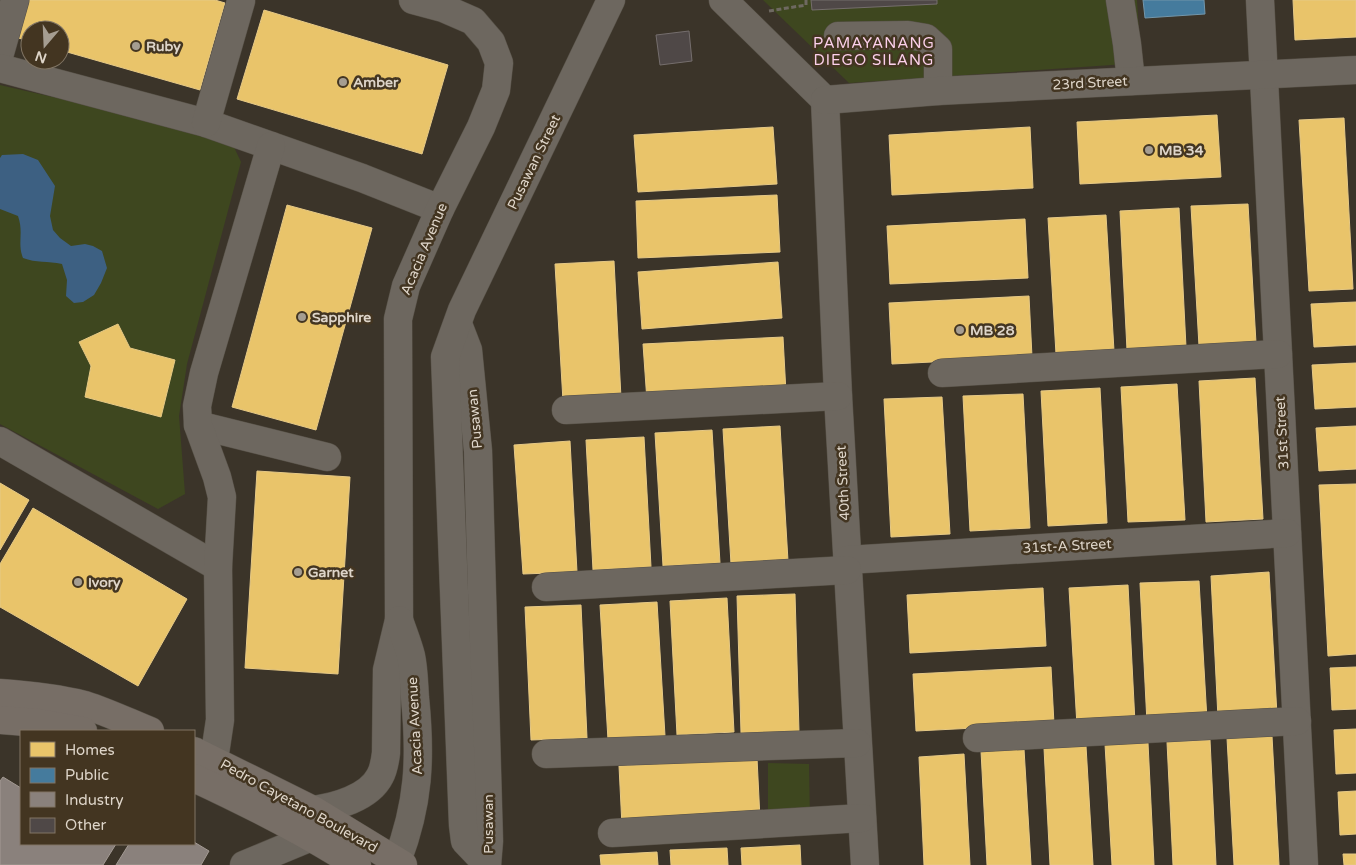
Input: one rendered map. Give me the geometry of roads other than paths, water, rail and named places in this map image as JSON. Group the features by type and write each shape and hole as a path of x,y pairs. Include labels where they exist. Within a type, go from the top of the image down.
{"main road":[{"path":"0,693 28,695 84,705 148,730"},
{"path":"0,720 39,723 78,730"},
{"name":"Pedro Cayetano Boulevard","path":"204,756 313,810 400,863"},
{"name":"Pedro Cayetano Boulevard","path":"195,778 234,796 311,837 358,865"}],"street":[{"path":"0,52 15,0"},
{"name":"Acacia Avenue","path":"313,810 326,808 358,797 372,788 380,777 384,766 386,753 387,670 399,620 398,319 406,286 440,209 481,127 496,90 499,63 491,42 473,21 443,8 413,0"},
{"name":"Pusawan Street","path":"458,324 462,310 611,0"},
{"path":"1120,0 1128,44 1131,81"},
{"name":"31st Street","path":"1260,0 1304,865"},
{"path":"206,123 241,2"},
{"path":"731,8 825,100"},
{"path":"838,36 908,35 926,38 938,49 938,91"},
{"path":"0,68 206,123 415,198 440,209"},
{"name":"23rd Street","path":"825,100 938,91 1356,70"},
{"name":"40th Street","path":"825,100 838,396 865,865"},
{"path":"204,756 220,720 218,567 222,497 217,477 198,425 196,406 204,372 271,146"},
{"name":"Pusawan","path":"458,324 445,357 463,825 465,842 487,865"},
{"path":"942,373 1278,354"},
{"path":"566,410 838,396"},
{"path":"198,425 327,457"},
{"path":"0,441 218,567"},
{"name":"31st-A Street","path":"546,587 1287,533"},
{"name":"Acacia Avenue","path":"399,620 411,658 417,717 419,766 413,810 400,863"},
{"path":"977,738 1297,721"},
{"path":"546,754 857,743"},
{"path":"612,833 862,818"},
{"path":"244,865 311,837"}],"water":[{"path":"23,154 38,160 55,186 50,216 53,230 71,246 85,244 102,251 107,268 94,295 83,302 74,303 66,296 67,280 62,264 23,258 18,216 0,209 0,158 2,155"}],"place":[{"name":"Ruby","path":"136,46"},
{"name":"Amber","path":"343,82"},
{"name":"MB 34","path":"1149,150"},
{"name":"Sapphire","path":"302,317"},
{"name":"MB 28","path":"960,330"},
{"name":"Garnet","path":"298,572"},
{"name":"Ivory","path":"78,582"}],"district":[{"name":"PAMAYANANG DIEGO SILANG","path":"874,52"}]}
